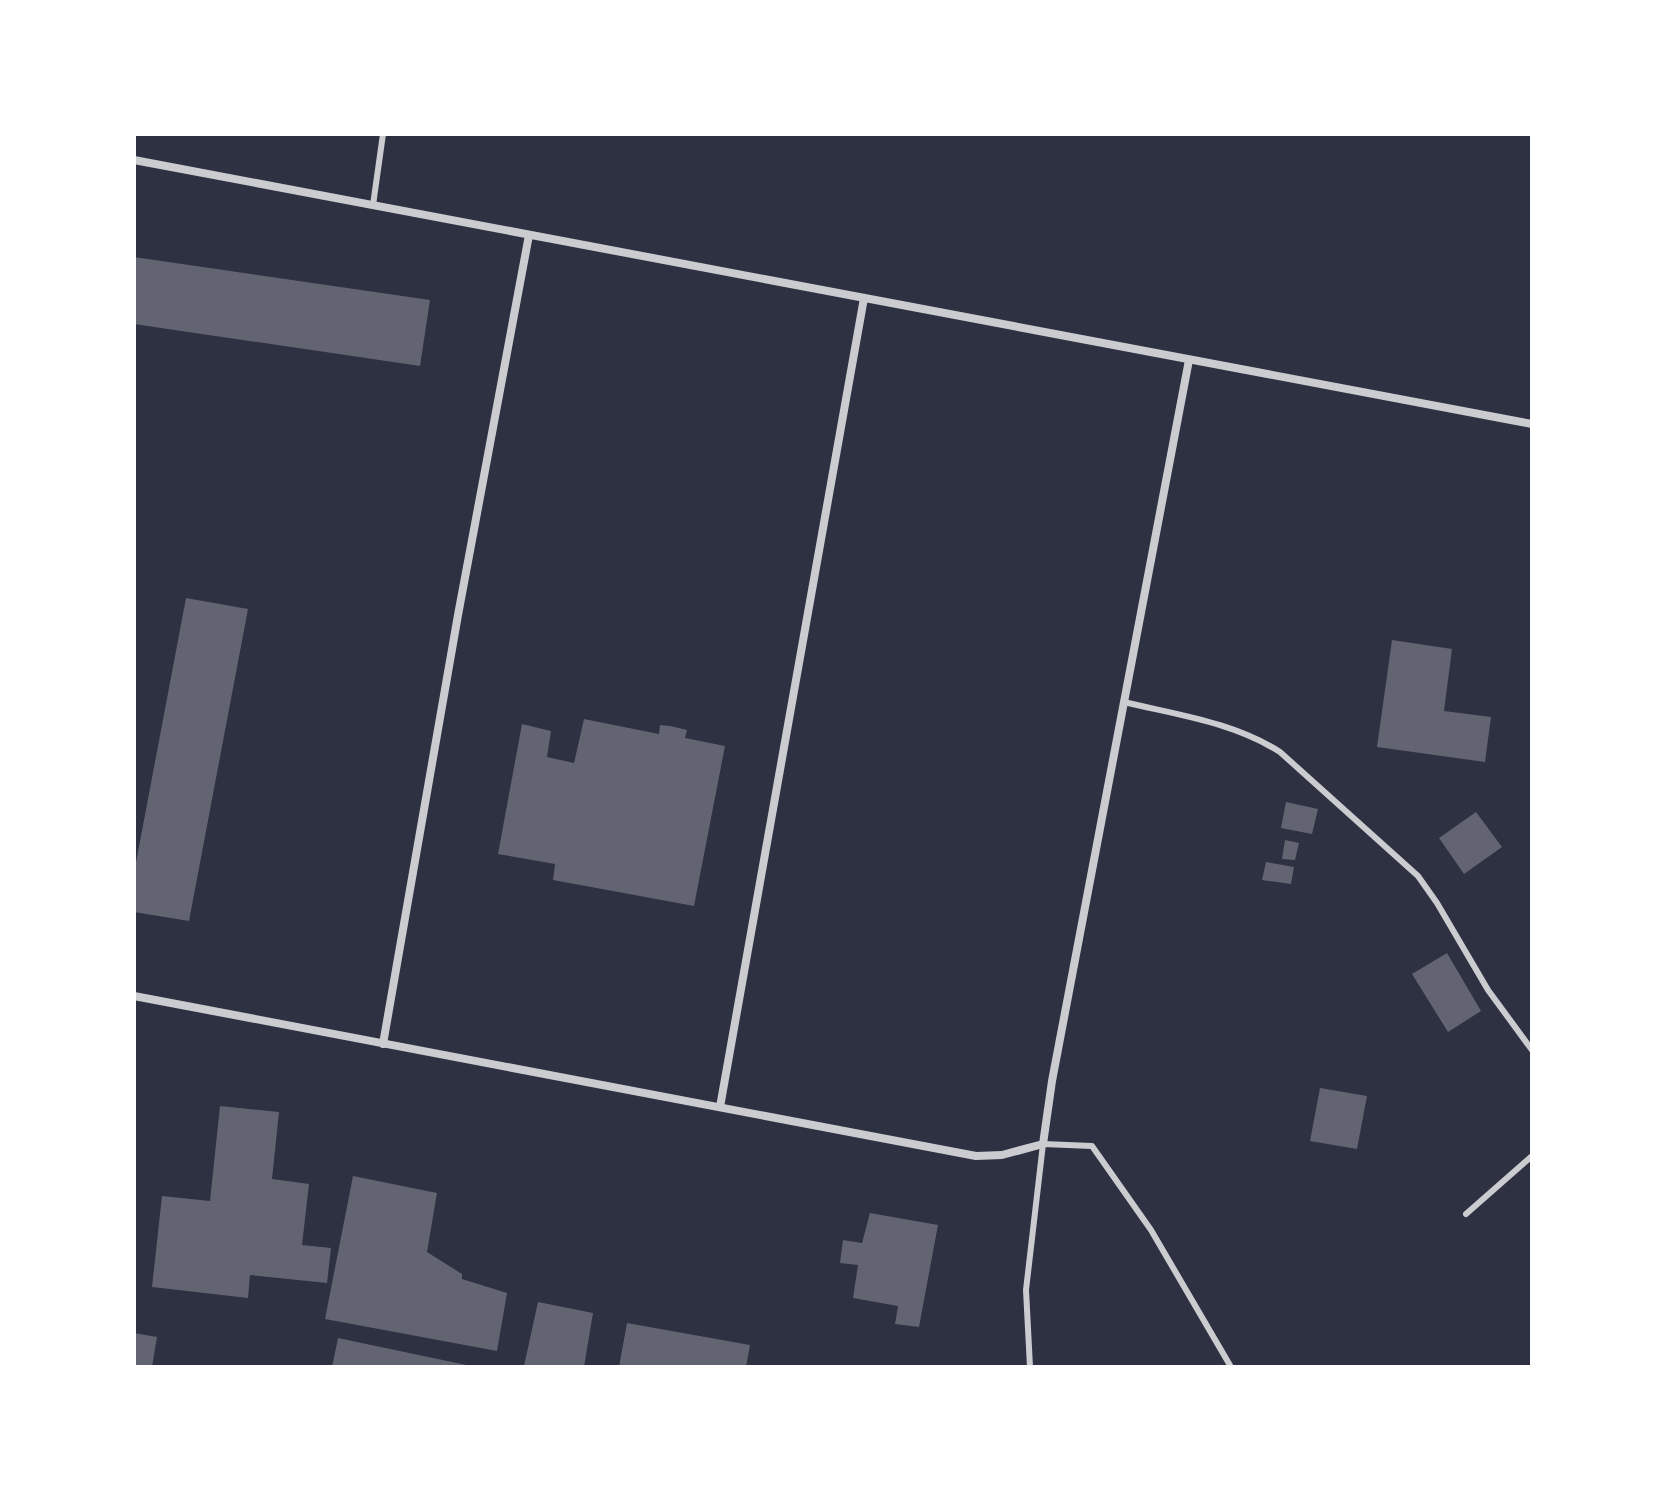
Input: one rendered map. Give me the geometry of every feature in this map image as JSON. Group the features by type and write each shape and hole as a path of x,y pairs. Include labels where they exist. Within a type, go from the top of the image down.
{"street":[{"path":"134,160 1532,424"},
{"path":"383,1044 529,235"},
{"path":"720,1107 864,298"},
{"path":"134,996 976,1156 1002,1155 1043,1144 1051,1085 1189,360"}],"lane":[{"path":"373,205 383,134"},
{"path":"1124,702 1228,726 1280,752 1418,876 1488,990 1532,1050"},
{"path":"1030,1367 1026,1290 1043,1144 1092,1146 1151,1230 1231,1367"},
{"path":"1466,1214 1532,1156"}],"building":[{"path":"134,257 430,300 420,366 134,324"},
{"path":"186,598 248,609 189,921 134,912 134,873"},
{"path":"1392,640 1452,649 1444,711 1491,717 1485,762 1377,747"},
{"path":"584,719 659,734 660,725 670,726 687,730 685,738 725,746 694,906 553,880 555,864 498,854 522,724 551,731 547,757 574,763"},
{"path":"1286,802 1318,809 1312,834 1281,828"},
{"path":"1476,812 1502,847 1464,874 1439,838"},
{"path":"1285,840 1299,843 1295,860 1282,859"},
{"path":"1266,862 1294,867 1291,884 1262,880"},
{"path":"1447,953 1481,1011 1448,1032 1412,974"},
{"path":"1320,1088 1367,1096 1357,1149 1310,1141"},
{"path":"220,1106 279,1112 272,1179 309,1184 302,1245 331,1248 327,1283 250,1275 248,1298 152,1287 162,1196 210,1201"},
{"path":"353,1176 437,1193 427,1252 462,1274 462,1279 507,1293 497,1351 325,1319"},
{"path":"870,1213 938,1225 919,1327 895,1324 898,1306 853,1298 858,1265 840,1263 843,1240 862,1243"},
{"path":"538,1302 593,1313 584,1367 524,1366"},
{"path":"627,1323 750,1345 746,1367 619,1367"},
{"path":"134,1333 157,1337 152,1367 134,1367"},
{"path":"338,1338 471,1366 471,1367 332,1367"}]}
